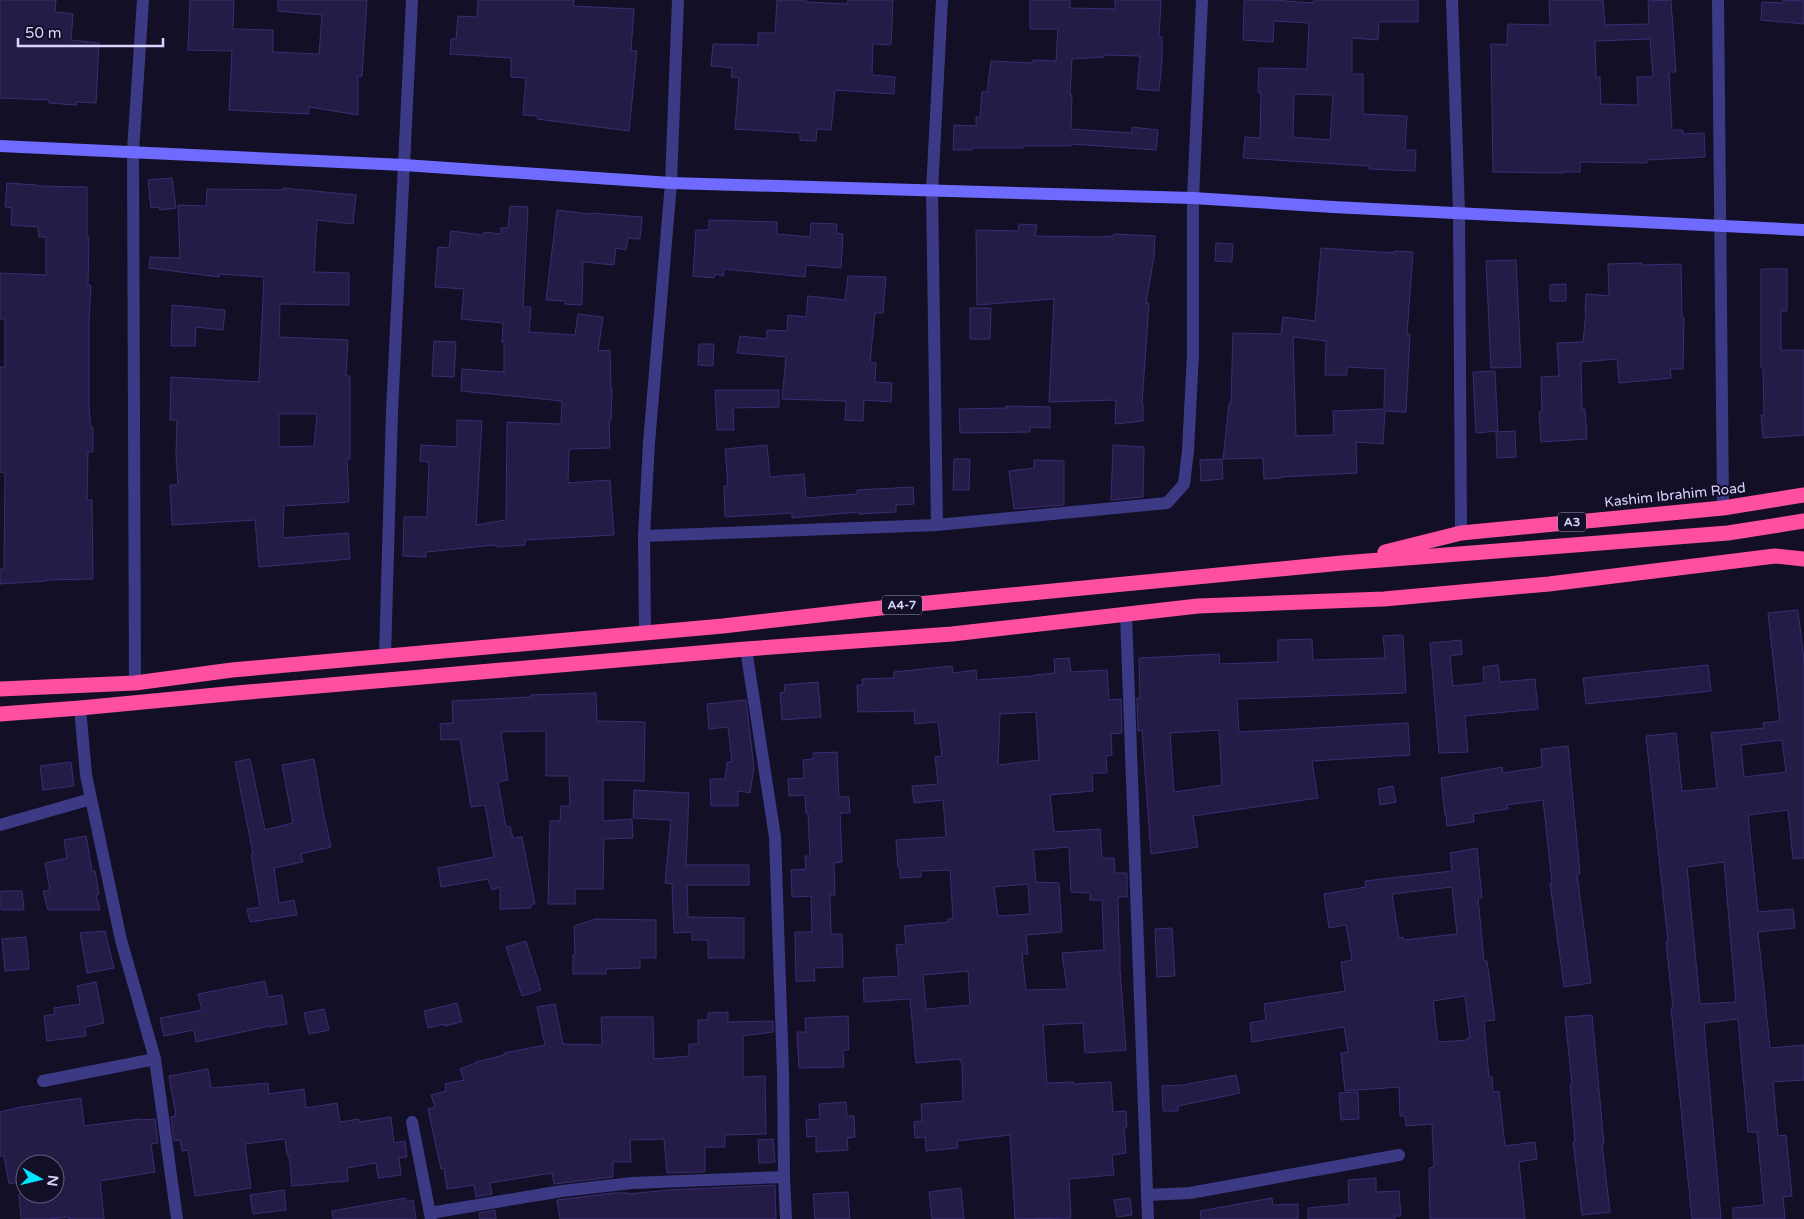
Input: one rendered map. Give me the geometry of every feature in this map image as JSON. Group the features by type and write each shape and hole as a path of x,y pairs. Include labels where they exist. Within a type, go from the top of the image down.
{"highway":[{"name":"Kashim Ibrahim Road","path":"1342,563 1460,533 1723,508 1804,495"},
{"name":"A4-7","path":"0,689 135,683 232,670 645,634 907,605 1342,563 1728,533 1804,521"},
{"path":"0,714 746,649 952,634 1198,606 1384,599 1540,585 1804,552"},
{"path":"1775,556 1804,559"}],"main road":[{"path":"0,146 404,165 671,183 1193,198 1804,230"}],"street":[{"path":"135,683 133,152 143,0"},
{"path":"385,657 392,411 412,0"},
{"path":"645,634 644,536 649,443 671,183 678,0"},
{"path":"937,525 932,191 942,0"},
{"path":"644,536 937,525 1166,503 1184,484 1188,450 1193,354 1193,198 1202,0"},
{"path":"1452,0 1460,213 1460,533"},
{"path":"1718,0 1723,508"},
{"path":"1126,615 1148,1219"},
{"path":"746,649 775,837 786,1219"},
{"path":"80,708 86,775 120,940 155,1059 177,1219"},
{"path":"0,825 91,799"},
{"path":"43,1081 155,1059"},
{"path":"412,1122 431,1216 562,1191 588,1188 632,1184 784,1177"},
{"path":"1148,1195 1190,1193 1399,1155"}],"building":[{"path":"0,0 56,0 55,12 73,14 71,40 99,43 96,103 77,102 76,105 49,103 49,100 0,98"},
{"path":"190,0 234,0 233,29 273,30 273,52 319,54 322,15 278,11 278,0 367,0 362,76 358,76 358,115 309,107 309,114 229,110 232,51 188,50"},
{"path":"478,0 574,0 573,6 634,9 631,51 637,51 629,131 537,119 538,116 523,115 526,78 511,77 511,58 450,54 451,39 456,39 458,16 477,17"},
{"path":"777,0 806,0 806,2 847,4 848,0 893,0 891,45 873,44 872,75 895,77 894,94 835,90 831,130 817,129 816,141 800,140 800,133 735,129 739,78 731,77 732,68 711,66 713,44 758,45 758,33 775,33"},
{"path":"1030,0 1070,0 1070,8 1115,9 1115,0 1161,0 1159,37 1162,37 1162,60 1159,91 1137,89 1140,56 1104,55 1104,57 1072,59 1070,95 1072,95 1071,129 1132,133 1132,127 1158,130 1156,150 1071,144 1071,146 1023,146 1023,148 953,150 954,125 976,126 976,117 980,117 982,92 987,92 991,61 1033,63 1033,60 1056,61 1058,29 1030,29"},
{"path":"1244,0 1313,3 1314,0 1418,0 1418,22 1379,22 1378,40 1352,38 1352,74 1363,74 1363,114 1407,116 1405,150 1416,150 1415,171 1369,169 1369,166 1243,158 1245,137 1260,138 1261,93 1258,92 1259,68 1307,69 1309,23 1274,21 1273,42 1243,40","holes":["1294,94 1333,95 1330,140 1293,137"]},
{"path":"1549,0 1603,0 1605,25 1649,24 1648,1 1671,0 1676,72 1669,72 1672,130 1683,130 1683,134 1704,133 1705,157 1647,160 1647,163 1580,162 1580,172 1493,172 1491,44 1507,45 1508,24 1550,25","holes":["1650,39 1653,77 1637,77 1638,105 1601,104 1600,77 1596,77 1595,41"]},
{"path":"1783,0 1804,1 1804,24 1761,20 1762,2 1783,3"},
{"path":"172,178 176,208 160,210 159,207 151,208 148,180"},
{"path":"7,183 87,187 88,285 91,286 89,408 91,428 93,428 93,452 88,452 87,500 92,500 93,579 46,580 0,584 0,569 4,569 5,473 0,472 0,367 5,367 5,319 0,319 0,273 46,275 46,237 39,237 38,227 11,225 12,208 5,207"},
{"path":"283,188 356,195 353,224 317,220 314,272 349,273 349,305 280,304 279,337 348,340 346,376 350,376 350,459 347,459 349,502 284,506 283,538 348,533 350,559 259,567 255,520 172,525 170,485 178,485 176,454 177,420 170,420 171,377 259,382 264,277 219,274 219,277 149,268 150,257 180,258 178,205 206,206 207,189 283,190","holes":["279,414 317,414 314,446 279,447"]},
{"path":"510,206 528,207 523,307 531,307 529,332 575,335 578,314 603,317 598,351 610,350 612,388 611,420 609,420 610,448 569,449 568,483 610,480 614,535 525,540 525,545 496,547 495,545 426,552 426,557 403,556 404,517 427,517 429,462 420,461 421,445 457,447 457,420 482,421 476,525 506,520 507,422 561,424 562,401 461,391 462,369 504,372 503,323 461,319 464,289 435,287 438,247 449,248 451,231 483,235 484,232 501,234 501,228 508,228"},
{"path":"557,210 642,217 640,239 628,238 626,250 616,248 614,265 583,262 582,305 565,304 565,301 546,300"},
{"path":"709,220 777,222 777,234 810,237 811,223 837,224 836,233 843,234 841,268 806,265 805,277 724,269 723,276 715,274 714,278 693,276 696,230 709,230"},
{"path":"1019,224 1037,225 1035,236 1099,237 1113,236 1114,234 1155,236 1154,257 1146,303 1149,303 1142,404 1143,421 1115,424 1116,400 1049,402 1054,299 977,305 976,230 1018,231"},
{"path":"1216,243 1233,244 1232,262 1215,261"},
{"path":"1321,248 1394,253 1394,251 1413,252 1407,334 1410,334 1406,412 1385,411 1383,444 1356,442 1357,473 1264,479 1263,458 1223,459 1229,404 1231,404 1233,333 1281,334 1283,317 1315,321","holes":["1293,337 1326,341 1325,375 1347,375 1347,367 1385,369 1384,409 1333,411 1334,435 1296,436"]},
{"path":"1516,260 1521,367 1491,368 1486,261"},
{"path":"1642,263 1642,265 1681,264 1682,318 1684,318 1683,369 1670,369 1671,378 1619,383 1617,359 1581,362 1582,409 1585,409 1587,439 1541,442 1539,412 1542,412 1541,377 1559,376 1557,343 1583,342 1586,294 1609,296 1608,264"},
{"path":"1761,269 1787,269 1787,311 1781,311 1781,350 1804,350 1804,435 1763,438 1761,415 1764,415 1763,368 1761,368"},
{"path":"848,276 886,277 883,313 875,313 870,363 876,363 875,382 892,383 891,402 864,400 863,421 845,420 846,401 782,399 786,357 737,353 740,336 767,339 767,330 787,331 788,315 806,317 808,296 845,300"},
{"path":"1566,284 1566,301 1550,301 1550,285"},
{"path":"172,305 225,310 223,330 196,327 195,346 171,346"},
{"path":"970,308 991,308 990,339 970,339"},
{"path":"434,341 456,342 454,377 432,376"},
{"path":"699,344 714,344 713,366 698,365"},
{"path":"1495,371 1498,431 1476,433 1473,372"},
{"path":"715,390 779,390 779,407 733,408 734,430 717,430"},
{"path":"1006,406 1050,407 1050,428 1030,427 1030,432 960,433 959,409 1006,408"},
{"path":"1515,431 1516,457 1497,458 1496,432"},
{"path":"767,445 770,477 804,474 806,498 857,494 857,490 913,487 914,504 896,505 896,512 859,514 858,512 792,518 792,513 725,517 724,486 728,486 725,449"},
{"path":"1113,445 1144,447 1143,497 1111,500"},
{"path":"954,459 970,459 969,490 953,490"},
{"path":"1222,459 1223,479 1201,481 1200,460"},
{"path":"1034,460 1064,461 1064,505 1014,509 1009,471 1034,468"},
{"path":"1798,610 1804,661 1804,858 1793,859 1788,810 1748,815 1758,912 1793,909 1795,928 1758,932 1770,1048 1804,1045 1804,1080 1773,1082 1778,1136 1786,1135 1792,1196 1783,1197 1785,1219 1733,1219 1733,1208 1764,1205 1757,1132 1748,1132 1738,1019 1704,1023 1721,1219 1692,1219 1671,1008 1673,1008 1666,942 1668,941 1646,736 1676,733 1682,791 1717,788 1711,733 1764,728 1763,723 1780,721 1768,613","holes":["1782,740 1786,772 1744,777 1741,745","1724,862 1736,1002 1700,1004 1687,867"]},
{"path":"1403,635 1406,693 1237,699 1239,732 1408,723 1410,755 1312,761 1318,798 1193,816 1198,847 1151,854 1142,730 1138,731 1137,698 1140,698 1139,658 1219,654 1220,664 1278,662 1278,640 1312,639 1313,660 1385,658 1383,636","holes":["1219,730 1222,785 1174,792 1170,733"]},
{"path":"1461,640 1462,654 1450,656 1453,686 1484,683 1483,667 1498,665 1500,682 1535,679 1538,709 1465,716 1468,752 1439,753 1430,643"},
{"path":"1069,658 1071,672 1107,670 1109,700 1121,699 1122,733 1111,734 1112,755 1106,756 1107,773 1092,773 1093,791 1050,795 1054,832 1100,829 1102,858 1114,858 1115,873 1127,873 1127,897 1118,897 1120,970 1126,1050 1085,1053 1083,1023 1043,1025 1047,1083 1111,1082 1113,1112 1126,1111 1127,1127 1124,1127 1126,1153 1112,1155 1114,1175 1069,1179 1071,1218 1015,1219 1010,1135 957,1141 958,1148 926,1151 925,1137 915,1138 914,1122 922,1121 921,1104 963,1101 962,1062 960,1062 960,1059 916,1063 910,999 864,1002 863,978 899,976 896,945 906,944 904,926 948,922 948,919 953,918 950,870 921,871 921,877 900,878 900,868 898,868 896,840 946,837 943,800 914,803 912,786 938,784 935,757 942,756 938,722 915,724 914,711 858,712 857,685 863,685 862,679 894,678 894,672 952,666 953,673 976,670 977,680 1034,676 1055,673 1054,659","holes":["1036,712 1039,760 998,765 1000,714","1069,847 1071,892 1090,893 1090,900 1102,900 1104,950 1062,953 1067,989 1026,990 1022,954 1028,954 1026,935 1062,932 1059,883 1036,882 1033,850","1028,884 1030,914 998,916 994,887","968,971 970,1005 926,1009 923,975"]},
{"path":"1708,665 1711,691 1586,704 1583,678"},
{"path":"818,682 821,717 782,720 780,693 785,692 784,685"},
{"path":"596,693 597,721 645,722 644,781 603,780 603,821 632,819 633,838 604,839 603,889 575,889 575,904 548,904 550,821 560,821 561,806 570,806 569,776 546,776 546,731 501,732 508,780 498,782 506,827 510,826 513,838 522,837 535,904 531,904 531,908 500,909 500,887 492,890 488,879 441,887 438,868 494,857 485,805 471,807 460,739 441,740 440,724 453,723 452,701 531,697 531,695"},
{"path":"746,700 754,767 750,793 738,791 738,806 711,806 710,779 725,779 727,762 732,762 728,727 709,729 707,704"},
{"path":"1568,746 1580,874 1577,874 1591,983 1564,987 1550,883 1552,882 1543,800 1507,805 1508,809 1473,814 1474,822 1447,826 1441,778 1502,767 1503,773 1542,767 1541,749"},
{"path":"837,752 839,797 849,797 850,813 840,813 842,862 834,863 835,895 830,895 831,934 842,934 843,967 814,968 815,981 796,981 795,932 812,932 811,896 792,897 791,870 806,869 805,856 810,856 808,813 806,813 805,795 789,796 788,779 804,778 803,760 813,759 813,753"},
{"path":"250,759 265,830 293,823 282,765 314,759 331,847 301,854 303,862 274,868 279,903 294,900 297,915 250,922 247,909 260,907 251,854 253,854 235,762"},
{"path":"71,762 74,786 43,790 40,766"},
{"path":"1393,786 1396,802 1380,805 1378,789"},
{"path":"634,790 689,793 686,865 749,865 749,885 687,885 688,917 744,918 744,958 708,958 708,940 692,940 692,932 674,933 672,884 665,883 671,820 633,818"},
{"path":"86,836 92,871 95,871 99,894 96,895 100,910 48,910 43,891 50,891 45,863 67,858 64,840"},
{"path":"1477,848 1482,898 1478,898 1484,961 1487,961 1495,1020 1484,1021 1489,1077 1492,1077 1493,1092 1499,1091 1505,1146 1535,1142 1537,1159 1519,1162 1525,1219 1430,1219 1429,1168 1434,1167 1432,1124 1406,1126 1405,1116 1400,1116 1399,1087 1345,1091 1341,1053 1348,1052 1344,1027 1252,1042 1250,1023 1266,1020 1264,1004 1345,991 1341,962 1352,960 1346,925 1329,928 1324,894 1366,887 1365,881 1452,871 1450,853","holes":["1452,887 1457,934 1404,940 1403,937 1399,938 1392,894","1465,996 1470,1038 1467,1038 1467,1040 1438,1042 1433,1001"]},
{"path":"1,891 22,891 24,910 1,910"},
{"path":"596,919 656,920 656,958 640,958 640,968 606,969 606,974 573,974 573,955 575,955 574,926"},
{"path":"1172,928 1175,976 1157,977 1155,929"},
{"path":"105,931 114,968 87,973 80,933"},
{"path":"26,937 29,969 5,971 2,939"},
{"path":"526,941 541,990 522,996 506,947"},
{"path":"265,981 268,997 282,995 287,1024 196,1042 194,1030 164,1036 160,1018 202,1010 198,994"},
{"path":"96,982 104,1023 85,1027 86,1036 47,1041 44,1016 55,1014 54,1008 80,1004 77,986"},
{"path":"457,1003 462,1022 428,1028 424,1011"},
{"path":"555,1004 563,1044 602,1045 601,1017 653,1017 654,1059 689,1056 689,1044 698,1044 698,1020 708,1020 708,1013 728,1012 728,1022 773,1021 773,1032 743,1036 743,1077 765,1076 766,1134 725,1135 725,1147 705,1147 705,1172 667,1173 664,1139 630,1140 631,1162 613,1162 613,1177 554,1184 552,1173 490,1183 492,1194 476,1197 474,1185 447,1189 444,1168 441,1169 428,1109 435,1107 431,1095 446,1091 445,1084 464,1080 460,1069 476,1062 504,1055 504,1053 545,1045 537,1007"},
{"path":"324,1009 329,1030 309,1034 304,1013"},
{"path":"1592,1015 1604,1144 1602,1144 1610,1212 1582,1215 1573,1142 1575,1142 1570,1084 1572,1084 1565,1017"},
{"path":"848,1016 849,1050 843,1050 844,1067 799,1068 797,1032 806,1032 805,1018"},
{"path":"208,1069 211,1088 268,1083 269,1094 304,1089 306,1108 337,1103 340,1122 359,1119 359,1122 391,1117 394,1143 405,1141 407,1157 399,1158 401,1175 378,1178 376,1163 347,1168 348,1181 292,1186 289,1155 287,1155 285,1139 245,1144 251,1188 195,1196 188,1150 182,1151 180,1140 174,1141 171,1117 176,1116 169,1076"},
{"path":"1236,1075 1240,1093 1178,1106 1178,1111 1163,1111 1162,1086 1183,1085"},
{"path":"1358,1092 1359,1119 1341,1120 1339,1093"},
{"path":"81,1098 84,1126 155,1119 158,1143 151,1144 155,1172 100,1181 104,1219 69,1219 69,1217 21,1219 20,1204 65,1204 65,1154 15,1154 15,1183 9,1184 4,1156 0,1156 0,1112"},
{"path":"846,1102 847,1116 854,1116 855,1137 847,1138 848,1150 816,1152 816,1136 807,1137 806,1120 820,1119 819,1104"},
{"path":"773,1139 775,1162 759,1163 758,1140"},
{"path":"1376,1178 1376,1192 1399,1191 1401,1216 1395,1216 1395,1219 1308,1219 1308,1208 1349,1204 1348,1180"},
{"path":"775,1185 776,1219 560,1219 557,1200 614,1193 629,1194 668,1190"},
{"path":"961,1188 964,1219 932,1219 929,1192"},
{"path":"284,1190 286,1210 253,1214 250,1195"},
{"path":"848,1192 850,1219 815,1219 813,1194"},
{"path":"405,1198 406,1202 413,1200 416,1219 333,1219 332,1211"},
{"path":"1130,1198 1132,1215 1117,1217 1114,1200"},
{"path":"1272,1198 1273,1205 1298,1204 1298,1219 1201,1219 1200,1211"},
{"path":"495,1210 496,1219 480,1219 479,1213"}]}
